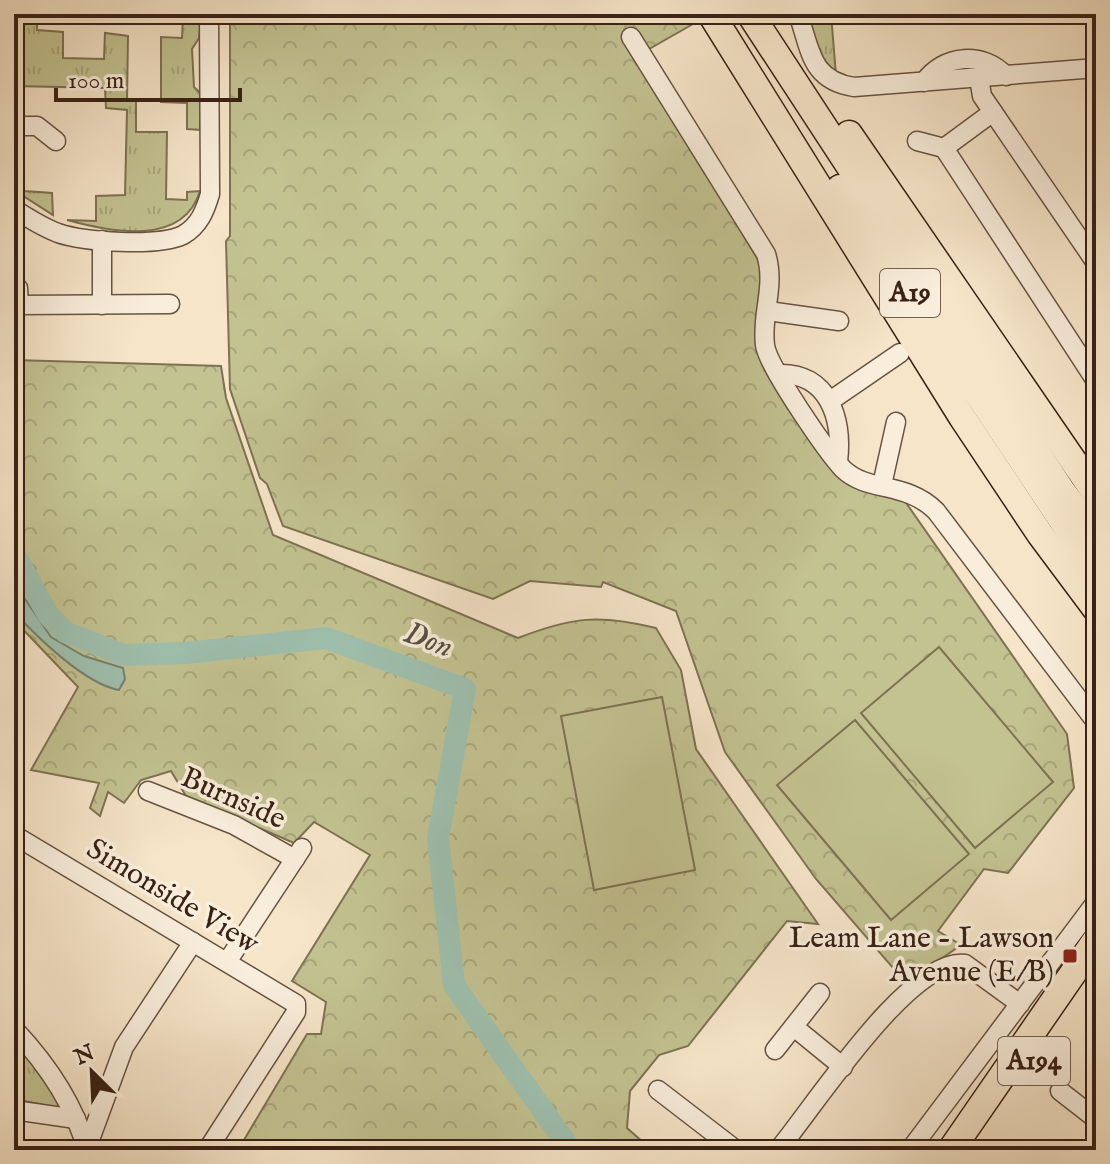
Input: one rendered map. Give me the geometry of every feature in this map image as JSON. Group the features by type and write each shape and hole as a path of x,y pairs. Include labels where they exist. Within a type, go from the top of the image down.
{"highway":[{"path":"711,14 970,430 1040,534 1096,609"},
{"name":"A19","path":"725,14 1096,571"},
{"name":"A19","path":"750,14 1062,491 1096,536"},
{"path":"764,14 1096,494"},
{"name":"A194","path":"951,1150 1096,940"},
{"name":"A194","path":"972,1150 1096,972"},
{"path":"934,1150 1045,1016"}],"street":[{"path":"14,209 57,233 102,240 171,239 183,234 201,217 210,194 209,14"},
{"path":"798,14 823,76 836,85 854,87 1096,68"},
{"path":"631,37 766,254 771,284 765,346 778,374 838,462 853,476 915,493 936,511 1096,722"},
{"path":"924,82 932,70 967,58 984,59 1006,76"},
{"path":"979,78 982,96 1096,263"},
{"path":"944,148 993,112"},
{"path":"14,126 37,126 56,141"},
{"path":"917,141 944,148 1096,381"},
{"path":"102,240 102,305"},
{"path":"18,288 19,305 170,304"},
{"path":"768,311 839,321"},
{"path":"830,401 900,353"},
{"path":"778,374 802,376 830,401 841,436 838,462"},
{"path":"882,485 896,422"},
{"name":"Burnside","path":"148,791 298,853 227,962"},
{"name":"Simonside View","path":"14,835 293,1001 297,1010 208,1149"},
{"path":"910,1150 1096,902"},
{"path":"86,1146 124,1047 193,942"},
{"path":"778,1150 895,1001 951,964 972,968 1020,1004"},
{"path":"775,1050 820,993"},
{"path":"794,1027 843,1067"},
{"path":"14,1029 44,1064 76,1119 86,1146"},
{"path":"658,1090 736,1150"},
{"path":"1060,1091 1096,1119"},
{"path":"14,1110 76,1119"}],"green space":[{"path":"16,14 37,14 37,30 63,32 63,58 104,59 105,33 128,36 127,100 136,101 136,132 167,132 166,199 187,200 187,192 200,191 191,209 178,221 162,228 124,231 67,220 96,221 96,196 125,195 127,110 106,108 105,88 14,86"},
{"path":"183,14 202,14 199,38 192,49 194,87 201,94 200,130 187,129 187,103 161,102 161,37 182,38"},
{"path":"230,14 687,14 693,24 637,56 763,268 762,358 826,458 902,497 1067,734 1074,788 1008,873 984,869 938,931 961,945 906,983 816,879 725,752 676,611 603,582 601,587 530,581 493,599 283,526 267,484 260,478 230,389 226,241 230,236"},
{"path":"806,14 831,14 836,75 820,54"},
{"path":"14,174 24,174 24,191 52,193 53,215 14,190"},
{"path":"14,360 221,366 226,398 273,535 518,638 586,620 602,619 656,628 681,670 696,749 818,924 787,921 688,1046 659,1055 630,1091 627,1128 652,1150 238,1150 307,1034 321,1034 326,1002 292,981 370,855 314,822 294,843 186,796 171,771 141,780 124,803 108,792 100,816 90,808 99,783 31,770 78,687 14,620 14,430 21,419 14,410"},
{"path":"939,647 1053,782 975,848 861,713"},
{"path":"662,697 695,870 594,890 561,716"},
{"path":"855,720 969,854 891,920 777,785"},
{"path":"14,1039 64,1109 14,1099"}],"shaded area":[{"path":"14,583 51,637 84,656 123,668 125,679 119,690 91,679 77,669 48,646 14,612"}],"waterway":[{"name":"Don","path":"14,553 48,615 65,632 124,655 186,653 326,638 465,689 438,838 454,985 571,1150"}],"place":[{"name":"Leam Lane - Lawson Avenue (E/B)","path":"1070,956"}]}
